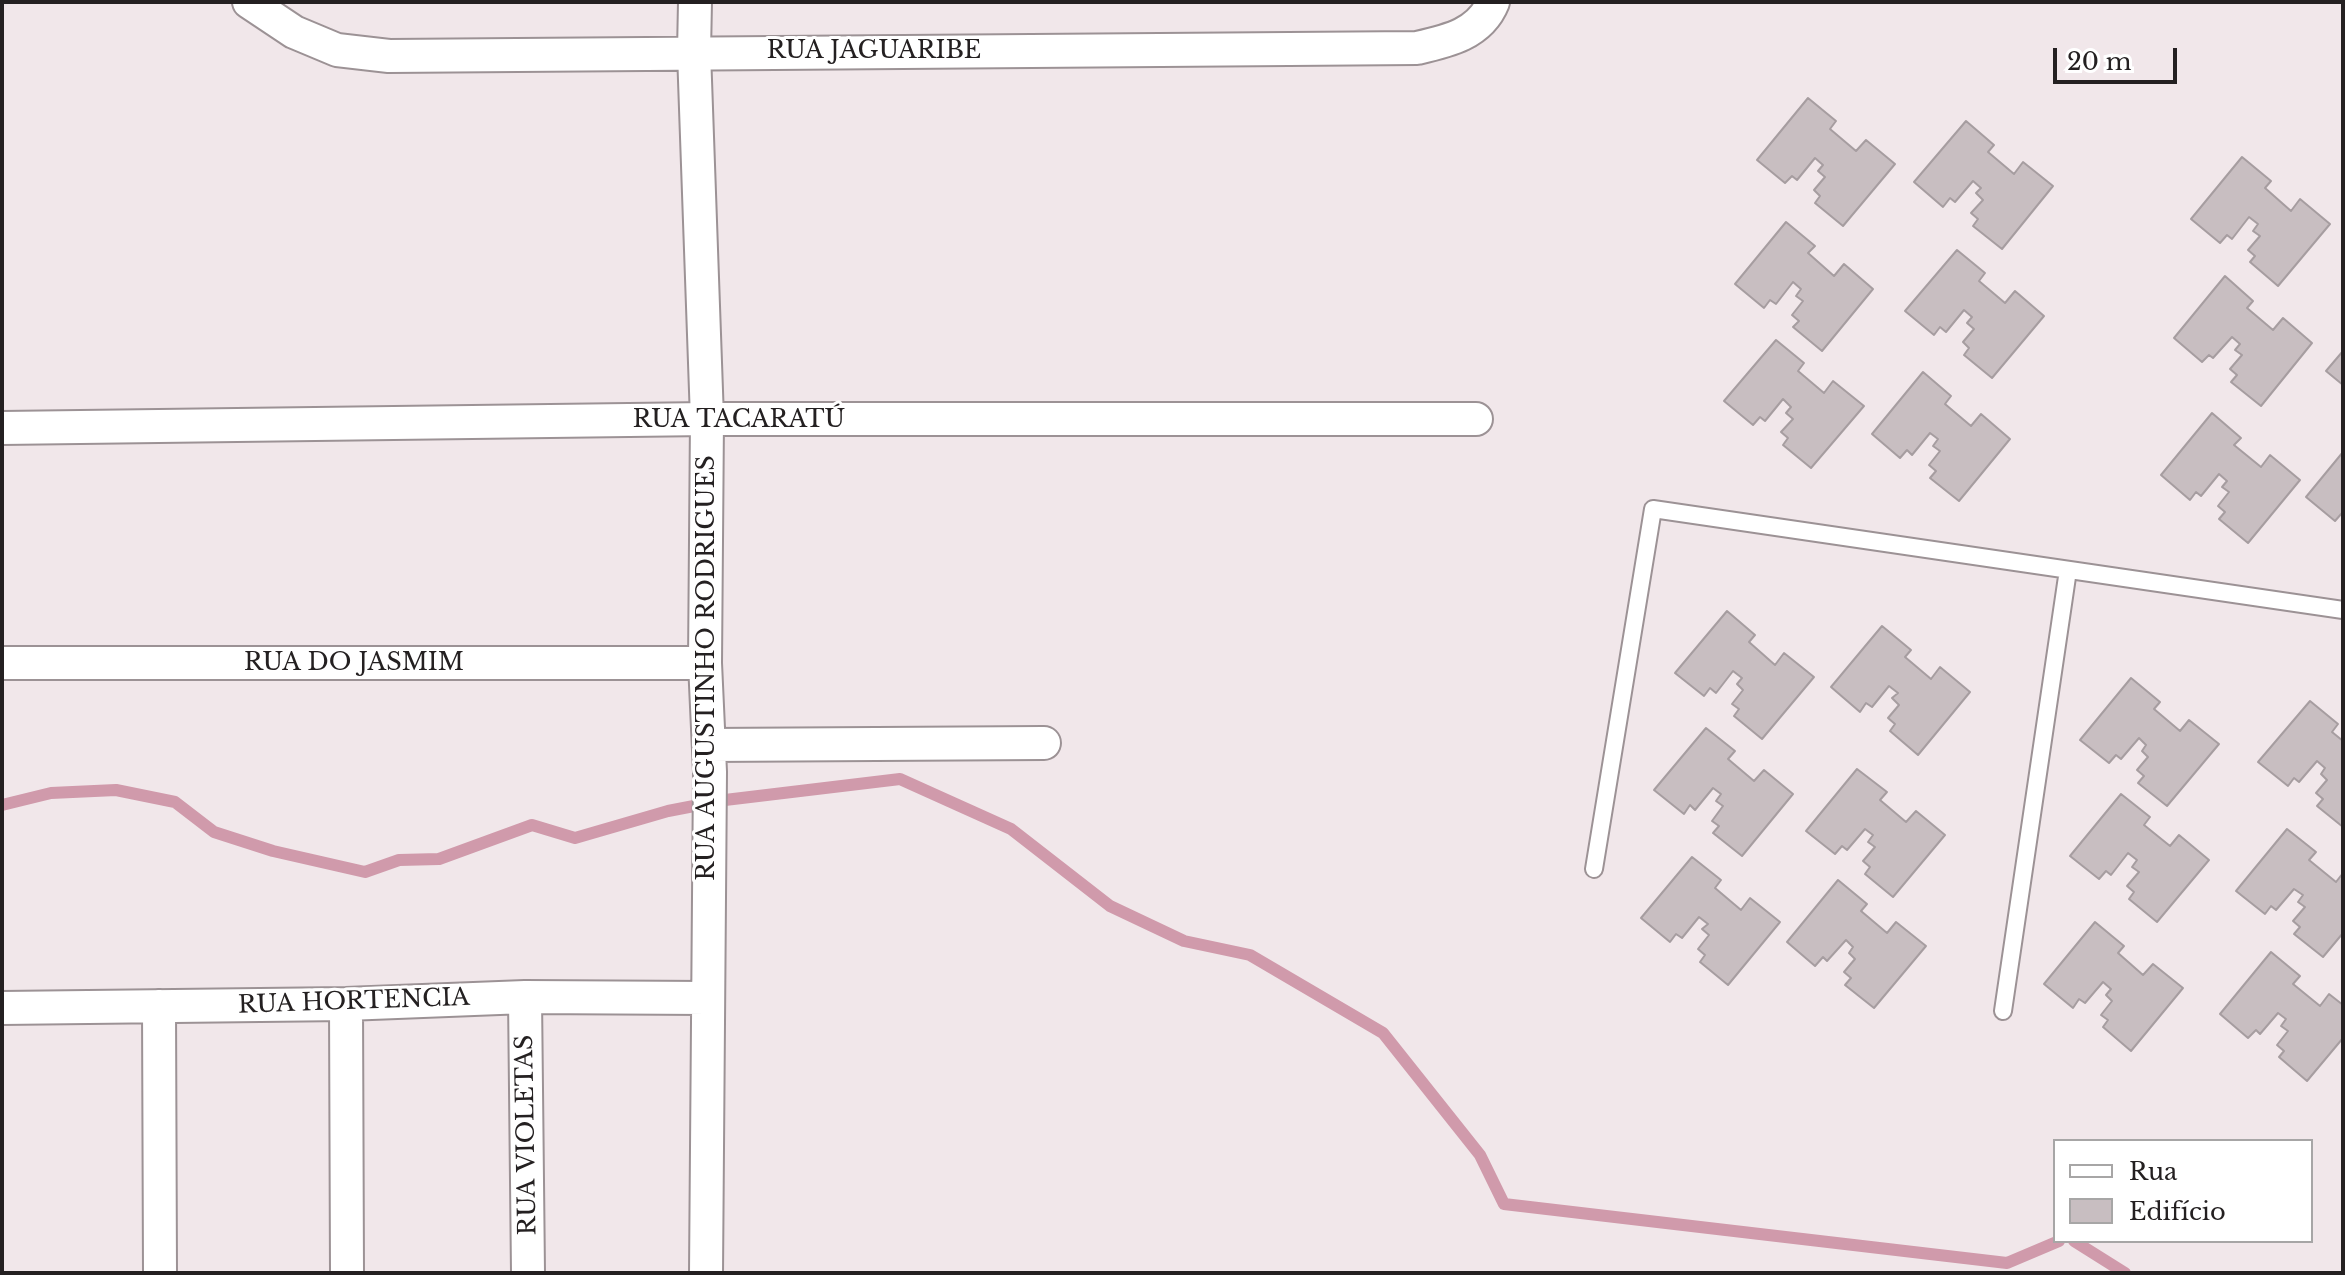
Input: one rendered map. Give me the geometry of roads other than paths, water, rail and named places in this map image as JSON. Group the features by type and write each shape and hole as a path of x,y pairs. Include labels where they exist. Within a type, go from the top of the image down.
{"street":[{"name":"RUA JAGUARIBE","path":"249,2 294,32 337,50 389,56 1417,48 1458,38 1487,17 1493,2"},
{"name":"RUA AUGUSTINHO RODRIGUES","path":"695,2 694,52 707,419 706,1273"},
{"name":"RUA TACARATÚ","path":"2,428 707,419 1476,419"},
{"name":"RUA DO JASMIM","path":"2,663 705,663"},
{"path":"709,758 1044,743"},
{"name":"RUA HORTENCIA","path":"2,1008 346,1004 525,997 707,998"},
{"name":"RUA VIOLETAS","path":"525,997 528,1273"},
{"path":"346,1004 347,1273"},
{"path":"159,1006 160,1273"}],"lane":[{"path":"1594,869 1653,509 2343,610"},
{"path":"2003,1011 2068,570"}],"waterway":[{"path":"2,805 51,793 116,790 175,802 214,832 273,851 365,872 399,860 439,859 532,825 575,838 668,811 725,800 900,779 1011,829 1110,906 1184,941 1250,955 1383,1033 1480,1155 1504,1204 2007,1263 2054,1243"},
{"path":"2077,1243 2125,1273"}]}
